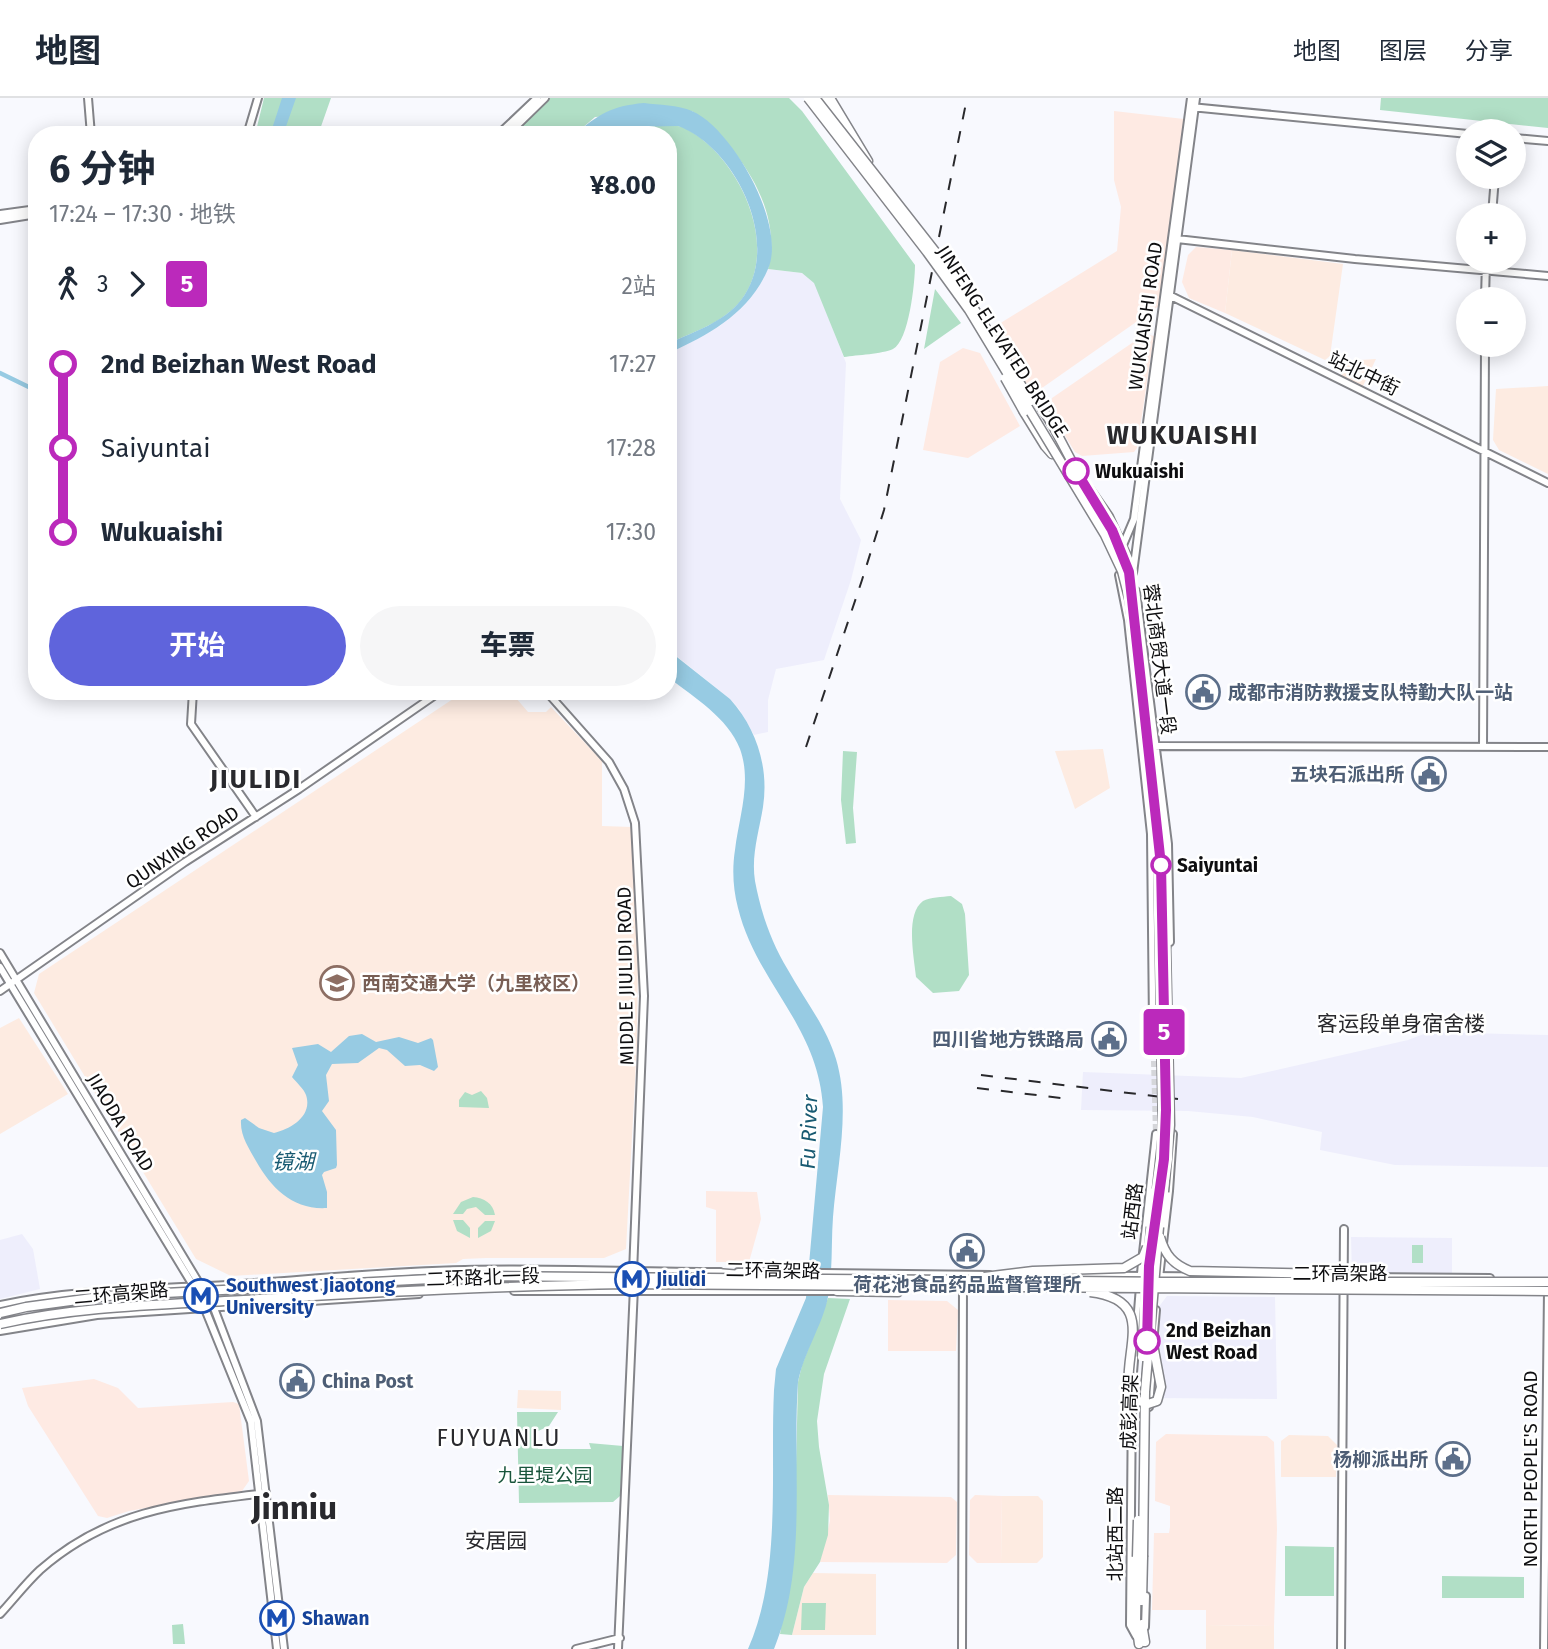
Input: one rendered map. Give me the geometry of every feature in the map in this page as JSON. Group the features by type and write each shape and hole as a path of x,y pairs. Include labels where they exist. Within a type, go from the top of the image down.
{"highway":[{"path":"801,98 899,223 931,250"},
{"name":"JINFENG ELEVATED BRIDGE","path":"808,98 931,250 1003,353 1112,532 1128,565 1135,623"},
{"name":"JINFENG ELEVATED BRIDGE","path":"815,98 885,187 947,273"},
{"path":"827,98 885,187"},
{"path":"947,273 1024,412 1052,454"},
{"path":"947,273 960,279 977,302 1053,426 1073,464"},
{"path":"1135,623 1154,748"},
{"name":"蓉北商贸大道一段","path":"1135,623 1158,840 1163,1135 1155,1227"},
{"name":"蓉北商贸大道一段","path":"1154,748 1164,844 1170,1110 1168,1161 1155,1227"},
{"path":"717,1272 960,1277 1124,1268 1143,1256 1155,1227"},
{"path":"1155,1227 1170,1259 1177,1266 1190,1271 1331,1274 1396,1282"},
{"name":"成彭高架","path":"1140,1557 1145,1392 1155,1227"},
{"name":"成彭高架","path":"1140,1557 1140,1390 1155,1227"},
{"name":"二环高架路","path":"0,1313 107,1296 488,1276 960,1277 1396,1282 1548,1280"},
{"name":"二环高架路","path":"0,1324 98,1309 482,1286 627,1284 1548,1292"},
{"path":"835,1291 1009,1292 1052,1287 1110,1295 1121,1301 1129,1310 1133,1332 1129,1392 1133,1399 1148,1404 1157,1401 1161,1387 1150,1322"},
{"path":"1140,1557 1142,1646"}],"main road":[{"path":"88,98 90,126"},
{"path":"250,126 258,98"},
{"path":"507,126 537,98"},
{"path":"516,126 545,98"},
{"path":"827,98 837,118"},
{"path":"1191,98 1193,108"},
{"path":"1193,108 1196,98"},
{"path":"1193,108 1456,133"},
{"name":"WUKUAISHI ROAD","path":"1133,573 1193,108"},
{"path":"1526,139 1548,141"},
{"path":"0,214 28,210"},
{"path":"0,220 28,215"},
{"path":"925,233 931,250"},
{"path":"1175,239 1456,268"},
{"name":"蓉北商贸大道一段","path":"941,256 985,319 1073,464 1109,516 1123,543 1133,573 1168,844 1170,1035"},
{"path":"1516,273 1548,276"},
{"name":"WUKUAISHI ROAD","path":"1117,567 1123,543 1134,519 1168,295"},
{"name":"站北中街","path":"1168,295 1548,484"},
{"path":"977,324 1115,557 1128,620 1152,851 1153,1025"},
{"path":"1483,747 1485,357"},
{"path":"192,700 191,724 256,817"},
{"name":"QUNXING ROAD","path":"0,991 185,862 428,700"},
{"name":"MIDDLE JIULIDI ROAD","path":"554,700 609,762 624,789 635,823 644,996 618,1649"},
{"path":"1140,746 1548,747"},
{"name":"JIAODA ROAD","path":"0,953 194,1287 251,1422 276,1649"},
{"name":"JIAODA ROAD","path":"0,967 15,982 215,1308 257,1421 284,1649"},
{"name":"站西路","path":"1140,1291 1156,1134"},
{"name":"站西路","path":"1157,1290 1173,1134"},
{"path":"1341,1649 1344,1229"},
{"name":"二环路北一段","path":"0,1305 68,1294 464,1270 833,1273 960,1277 1343,1276 1548,1280"},
{"path":"960,1277 963,1290 962,1649"},
{"name":"北站西二路","path":"1142,1646 1147,1425 1157,1290"},
{"name":"二环路北一段","path":"0,1331 97,1315 488,1291 1548,1292"},
{"name":"北站西二路","path":"1140,1291 1132,1384 1130,1625 1142,1646"},
{"name":"NORTH PEOPLE'S ROAD","path":"1544,1649 1548,1292"},
{"path":"0,1614 41,1570 99,1529 169,1506 266,1493"},
{"path":"576,1649 620,1638"}],"shaded area":[{"path":"1114,111 1184,119 1159,306 1032,395 994,327 1117,251 1121,207 1114,180"},
{"path":"1196,247 1232,250 1225,313 1189,298 1182,282 1188,255"},
{"path":"1232,250 1343,264 1330,356 1325,360 1225,313"},
{"path":"768,269 802,273 815,283 846,363 840,499 861,540 851,580 824,660 776,669 768,700 768,732 754,735 730,699 677,656 677,348 720,326 756,289"},
{"path":"1145,334 1154,336 1137,448 1134,452 1082,456 1075,452 1049,410 1052,398"},
{"path":"963,348 980,353 1020,426 968,458 923,450 940,362"},
{"path":"1376,359 1362,388 1341,377 1345,361"},
{"path":"1548,386 1548,474 1499,450 1493,440 1496,389"},
{"name":"西南交通大学（九里校区）","path":"451,700 518,700 528,712 546,712 551,707 602,761 602,826 632,827 638,956 637,1043 626,1249 604,1258 463,1259 456,1263 231,1276 196,1259 34,993 39,974"},
{"path":"1103,749 1110,788 1075,809 1055,751"},
{"path":"19,1018 68,1094 0,1134 0,1028"},
{"path":"1429,1032 1548,1035 1548,1167 1395,1165 1320,1150 1322,1132 1253,1117 1188,1111 1081,1110 1083,1072 1241,1078 1408,1040"},
{"path":"706,1191 757,1192 761,1219 749,1262 716,1262 716,1210 706,1207"},
{"path":"22,1234 33,1249 40,1289 0,1299 0,1240"},
{"path":"1351,1237 1452,1238 1452,1276 1352,1275"},
{"path":"1167,1296 1275,1297 1277,1399 1157,1398 1158,1308"},
{"path":"888,1300 947,1301 958,1310 956,1351 888,1351"},
{"path":"94,1379 118,1388 138,1408 233,1402 239,1404 249,1481 242,1491 129,1511 107,1518 98,1516 28,1406 22,1388"},
{"path":"518,1390 561,1391 561,1410 517,1408"},
{"path":"1166,1434 1267,1436 1274,1442 1277,1529 1274,1626 1206,1625 1206,1610 1152,1610 1154,1533 1169,1533 1170,1527 1170,1506 1155,1501 1156,1442"},
{"path":"1289,1435 1328,1436 1337,1445 1336,1477 1281,1477 1281,1441"},
{"path":"828,1495 951,1497 957,1502 956,1555 947,1563 820,1562 830,1521"},
{"path":"975,1495 1002,1496 1001,1563 977,1563 969,1555 970,1500"},
{"path":"1002,1496 1038,1496 1043,1501 1043,1557 1037,1563 1001,1563"},
{"path":"813,1573 876,1574 876,1635 792,1635 804,1587"},
{"path":"1206,1625 1274,1626 1274,1649 1206,1649"}],"green space":[{"path":"264,98 331,98 321,126 257,126"},
{"path":"548,98 789,98 802,111 915,265 910,310 899,344 888,351 844,357 814,283 802,273 768,269 771,246 769,223 753,180 725,141 692,111 595,117 584,126 520,126"},
{"path":"1381,98 1548,98 1548,128 1526,126 1526,119 1464,119 1380,110"},
{"path":"666,125 680,126 685,128 705,141 722,159 737,180 748,204 755,229 757,254 753,278 735,307 699,330 677,340 677,126 627,126"},
{"path":"935,289 961,323 924,349"},
{"path":"843,751 857,752 853,808 856,843 846,844 841,800"},
{"path":"951,896 962,904 965,914 969,975 959,991 933,993 916,977 912,925 917,907 923,901"},
{"path":"481,1091 487,1098 489,1108 459,1107 459,1100 465,1092 472,1095"},
{"path":"473,1197 487,1202 495,1215 485,1215 476,1207 467,1209 463,1214 453,1214 461,1202"},
{"path":"453,1220 463,1220 470,1228 470,1238 457,1231"},
{"path":"485,1221 495,1221 491,1231 478,1238 478,1228"},
{"path":"1412,1245 1423,1245 1423,1263 1412,1263"},
{"path":"828,1298 850,1299 824,1374 817,1421 829,1505 828,1535 820,1562 804,1587 792,1635 780,1634 794,1549 798,1382"},
{"name":"九里堤公园","path":"517,1412 558,1412 549,1426 536,1432 538,1449 591,1449 589,1443 623,1446 620,1496 613,1502 519,1503"},
{"path":"1285,1546 1334,1547 1334,1596 1285,1596"},
{"path":"1442,1576 1524,1577 1524,1598 1442,1598"},
{"path":"802,1603 826,1603 825,1630 801,1630"},
{"path":"183,1624 185,1644 173,1644 172,1625"}],"water":[{"path":"282,98 296,98 286,126 273,126"},
{"path":"644,103 675,106 692,111 708,121 739,158 763,205 770,229 772,251 768,269 750,298 713,330 677,349 677,339 717,320 741,300 753,278 757,253 755,227 735,176 719,155 699,138 678,126 586,126 606,112"},
{"path":"677,657 730,699 754,736 764,778 763,807 754,862 757,893 777,949 832,1047 842,1098 842,1138 833,1217 830,1287 826,1307 798,1382 795,1551 785,1617 774,1649 748,1649 759,1619 770,1555 776,1369 806,1298 823,1107 819,1078 810,1052 799,1028 758,959 736,901 734,864 745,787 740,749 719,718 677,684"},
{"name":"镜湖","path":"362,1034 376,1042 399,1037 418,1043 431,1038 438,1067 434,1071 420,1065 405,1066 387,1050 379,1048 358,1063 332,1064 326,1075 329,1101 322,1111 336,1130 337,1165 322,1175 327,1192 327,1208 304,1205 285,1196 269,1180 246,1142 241,1120 245,1118 259,1128 274,1133 293,1125 303,1115 307,1102 305,1093 292,1077 298,1065 292,1048 318,1044 331,1052 349,1036"}],"waterway":[{"path":"0,373 28,387"}],"tunnel":[{"path":"1153,1025 1156,1134"}],"railway":[{"path":"806,747 884,510 967,98"},
{"path":"981,1075 1178,1099"},
{"path":"977,1088 1061,1098"}],"metro line":[{"name":"5","path":"1076,471 1112,530 1129,572 1161,865 1166,1110 1164,1159 1149,1266 1147,1341"}],"place":[{"name":"Wukuaishi","path":"1076,471"},
{"name":"成都市消防救援支队特勤大队一站","path":"1203,692"},
{"name":"五块石派出所","path":"1429,774"},
{"name":"Saiyuntai","path":"1161,865"},
{"name":"西南交通大学（九里校区）","path":"337,983"},
{"name":"四川省地方铁路局","path":"1109,1039"},
{"name":"荷花池食品药品监督管理所","path":"967,1251"},
{"name":"Jiulidi","path":"632,1279"},
{"name":"Southwest Jiaotong University","path":"201,1296"},
{"name":"2nd Beizhan West Road","path":"1147,1341"},
{"name":"China Post","path":"297,1381"},
{"name":"杨柳派出所","path":"1453,1459"},
{"name":"Shawan","path":"277,1618"}],"district":[{"name":"WUKUAISHI","path":"1183,435"},
{"name":"JIULIDI","path":"256,779"},
{"name":"客运段单身宿舍楼","path":"1401,1024"},
{"name":"FUYUANLU","path":"499,1438"},
{"name":"Jinniu","path":"294,1507"},
{"name":"安居园","path":"496,1541"}],"water label":[{"name":"Fu River","path":"809,1132"}]}
